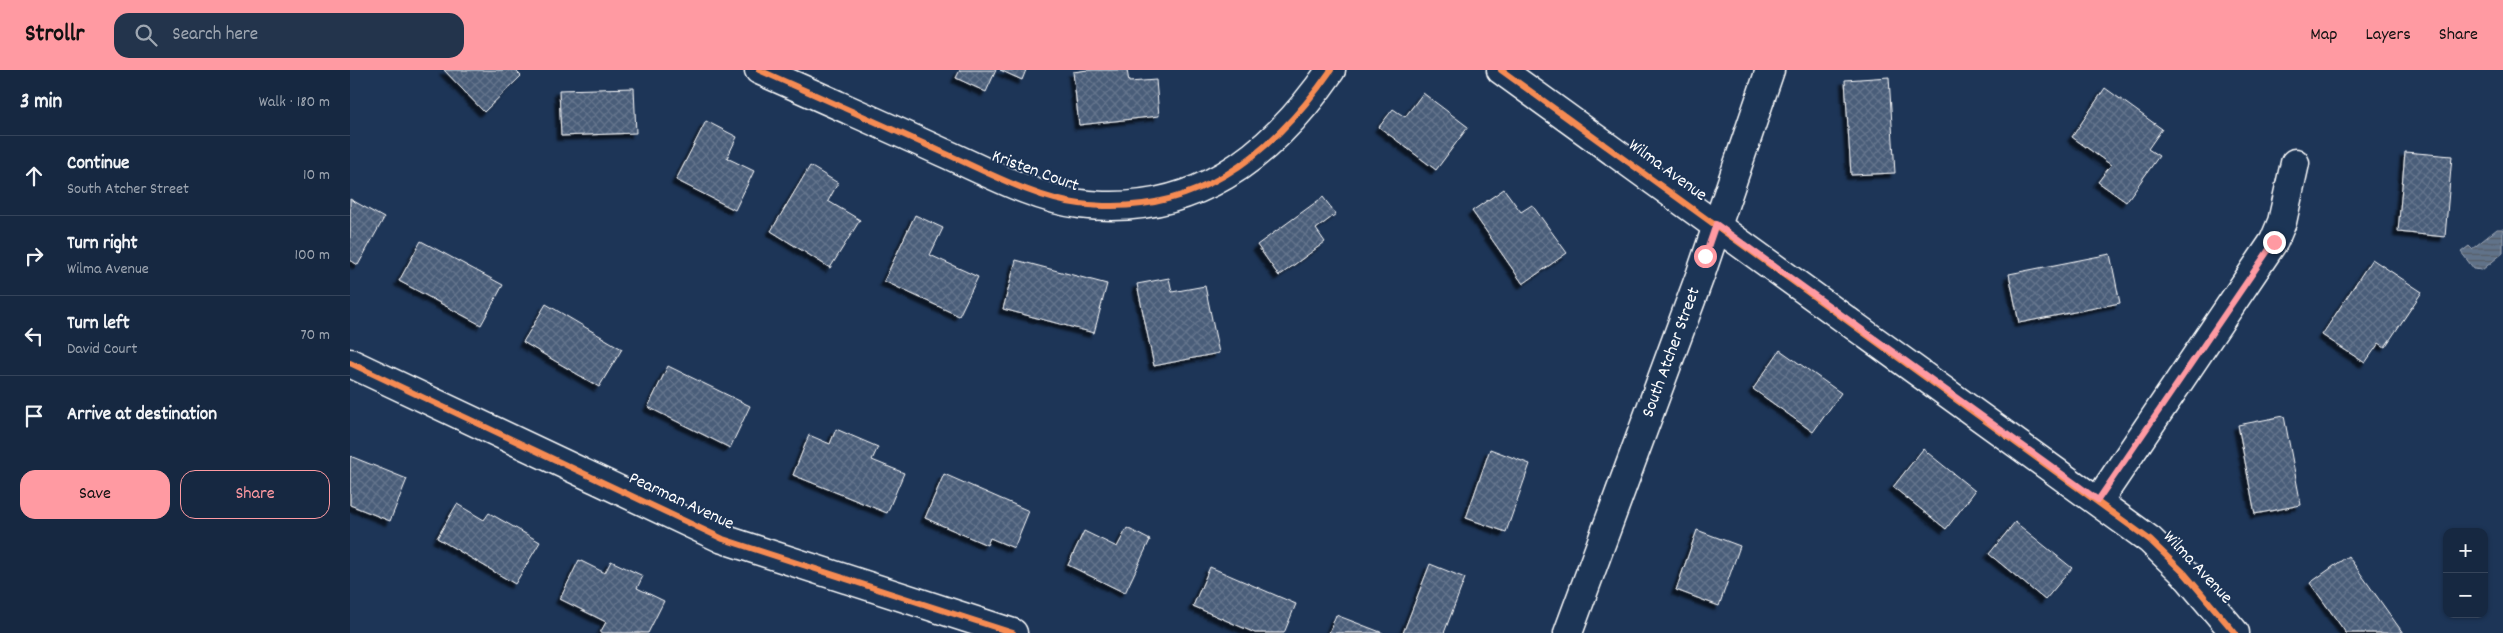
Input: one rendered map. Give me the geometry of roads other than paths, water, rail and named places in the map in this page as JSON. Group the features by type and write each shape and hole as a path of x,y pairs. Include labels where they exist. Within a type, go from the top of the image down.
{"street":[{"name":"Kristen Court","path":"759,70 1033,190 1079,204 1108,206 1138,205 1168,200 1196,191 1225,178 1250,161 1273,141 1314,95 1332,70"},
{"name":"Wilma Avenue","path":"1501,70 2098,500 2157,546 2185,574 2235,633"},
{"name":"South Atcher Street","path":"1568,633 1700,273 1770,70"},
{"path":"2098,500 2274,242 2282,222 2295,163"},
{"name":"Pearman Avenue","path":"350,363 723,539 1013,633"}],"water":[{"path":"2497,229 2503,229 2503,253 2482,270 2474,269 2461,252 2469,246 2472,249"}]}
